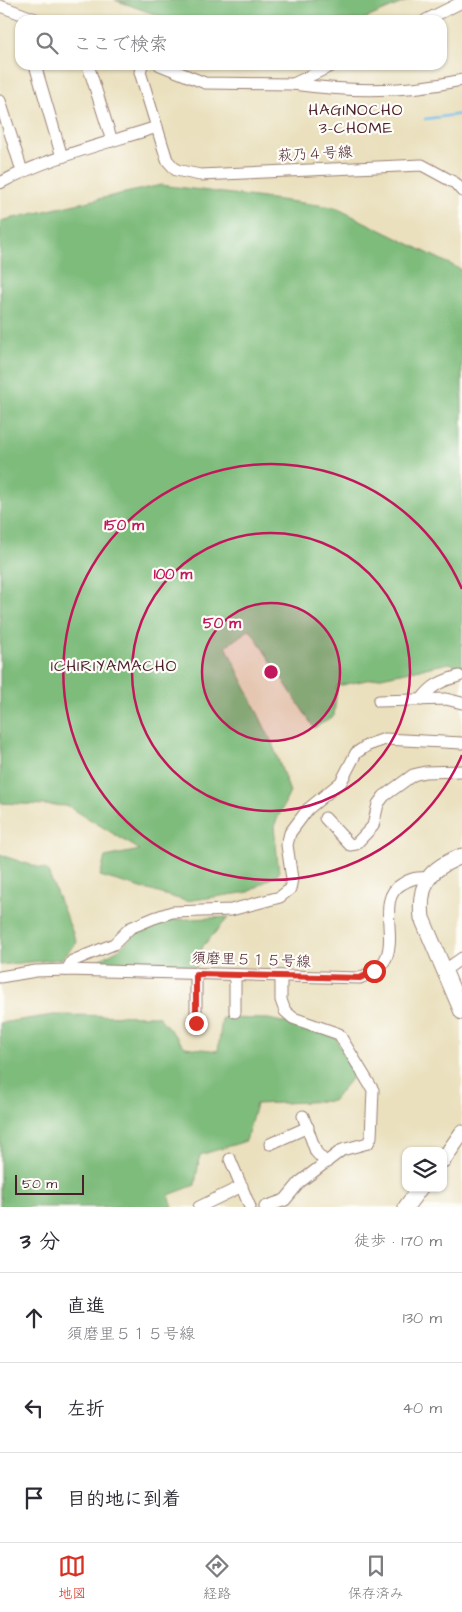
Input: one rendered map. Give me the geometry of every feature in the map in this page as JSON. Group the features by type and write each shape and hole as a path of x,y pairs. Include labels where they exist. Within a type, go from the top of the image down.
{"street":[{"path":"435,15 460,2"},
{"path":"0,6 24,15"},
{"path":"36,70 62,157"},
{"path":"90,70 112,142"},
{"path":"0,182 22,171 62,157 157,128 141,70"},
{"path":"172,70 205,83 293,84 338,91 396,90 462,80"},
{"path":"293,84 322,70"},
{"path":"0,101 22,171"},
{"name":"萩乃４号線","path":"157,128 167,160 176,170 200,175 422,165 454,183 462,191"},
{"path":"421,700 430,687 441,681 459,676"},
{"path":"379,701 446,699 462,702"},
{"path":"66,970 72,961 114,944 130,928 154,918 172,912 231,910 280,897 290,889 292,878 286,845 290,833 308,809 341,782 356,752 368,745 385,739 462,743"},
{"path":"325,818 350,845 356,844 373,826 378,804 384,796 413,775 425,772 462,771"},
{"path":"462,856 442,864 428,878 420,904 422,918 462,1010"},
{"name":"須磨里５１５号線","path":"0,978 36,971 66,970 360,978 374,971 385,962 389,948 390,896 396,887 415,877 428,878"},
{"path":"444,970 462,958"},
{"path":"196,974 196,1023"},
{"path":"235,974 235,1012"},
{"path":"265,1207 285,1200 300,1182 342,1150 368,1142 371,1137 373,1090 339,1034 293,1018 285,1011 281,1000 281,976"},
{"path":"270,1144 305,1122 316,1152 326,1163"},
{"path":"447,1154 462,1133"},
{"path":"230,1159 250,1207"},
{"path":"199,1207 215,1203 242,1186"},
{"path":"406,1206 417,1192"}],"green space":[{"path":"115,0 409,0 374,15 157,15"},
{"path":"161,185 334,207 462,270 462,669 450,663 337,686 334,716 314,728 250,629 226,646 272,743 290,792 274,826 279,873 249,892 186,901 100,876 105,857 140,850 68,806 0,803 0,221"},
{"path":"0,855 47,870 77,943 61,959 0,965"},
{"path":"229,917 203,946 196,967 88,966 119,949 139,931 171,920"},
{"path":"53,1015 158,1016 185,1047 218,1051 222,1018 269,1019 334,1034 354,1075 333,1101 256,1104 246,1141 200,1155 195,1185 169,1195 173,1207 0,1207 0,1023"}],"waterway":[{"path":"425,119 462,114"}],"district":[{"name":"HAGINOCHO 3-CHOME","path":"356,119"},
{"name":"ICHIRIYAMACHO","path":"114,666"}],"route":[{"path":"196,1023 196,974 360,978 374,971"}]}
